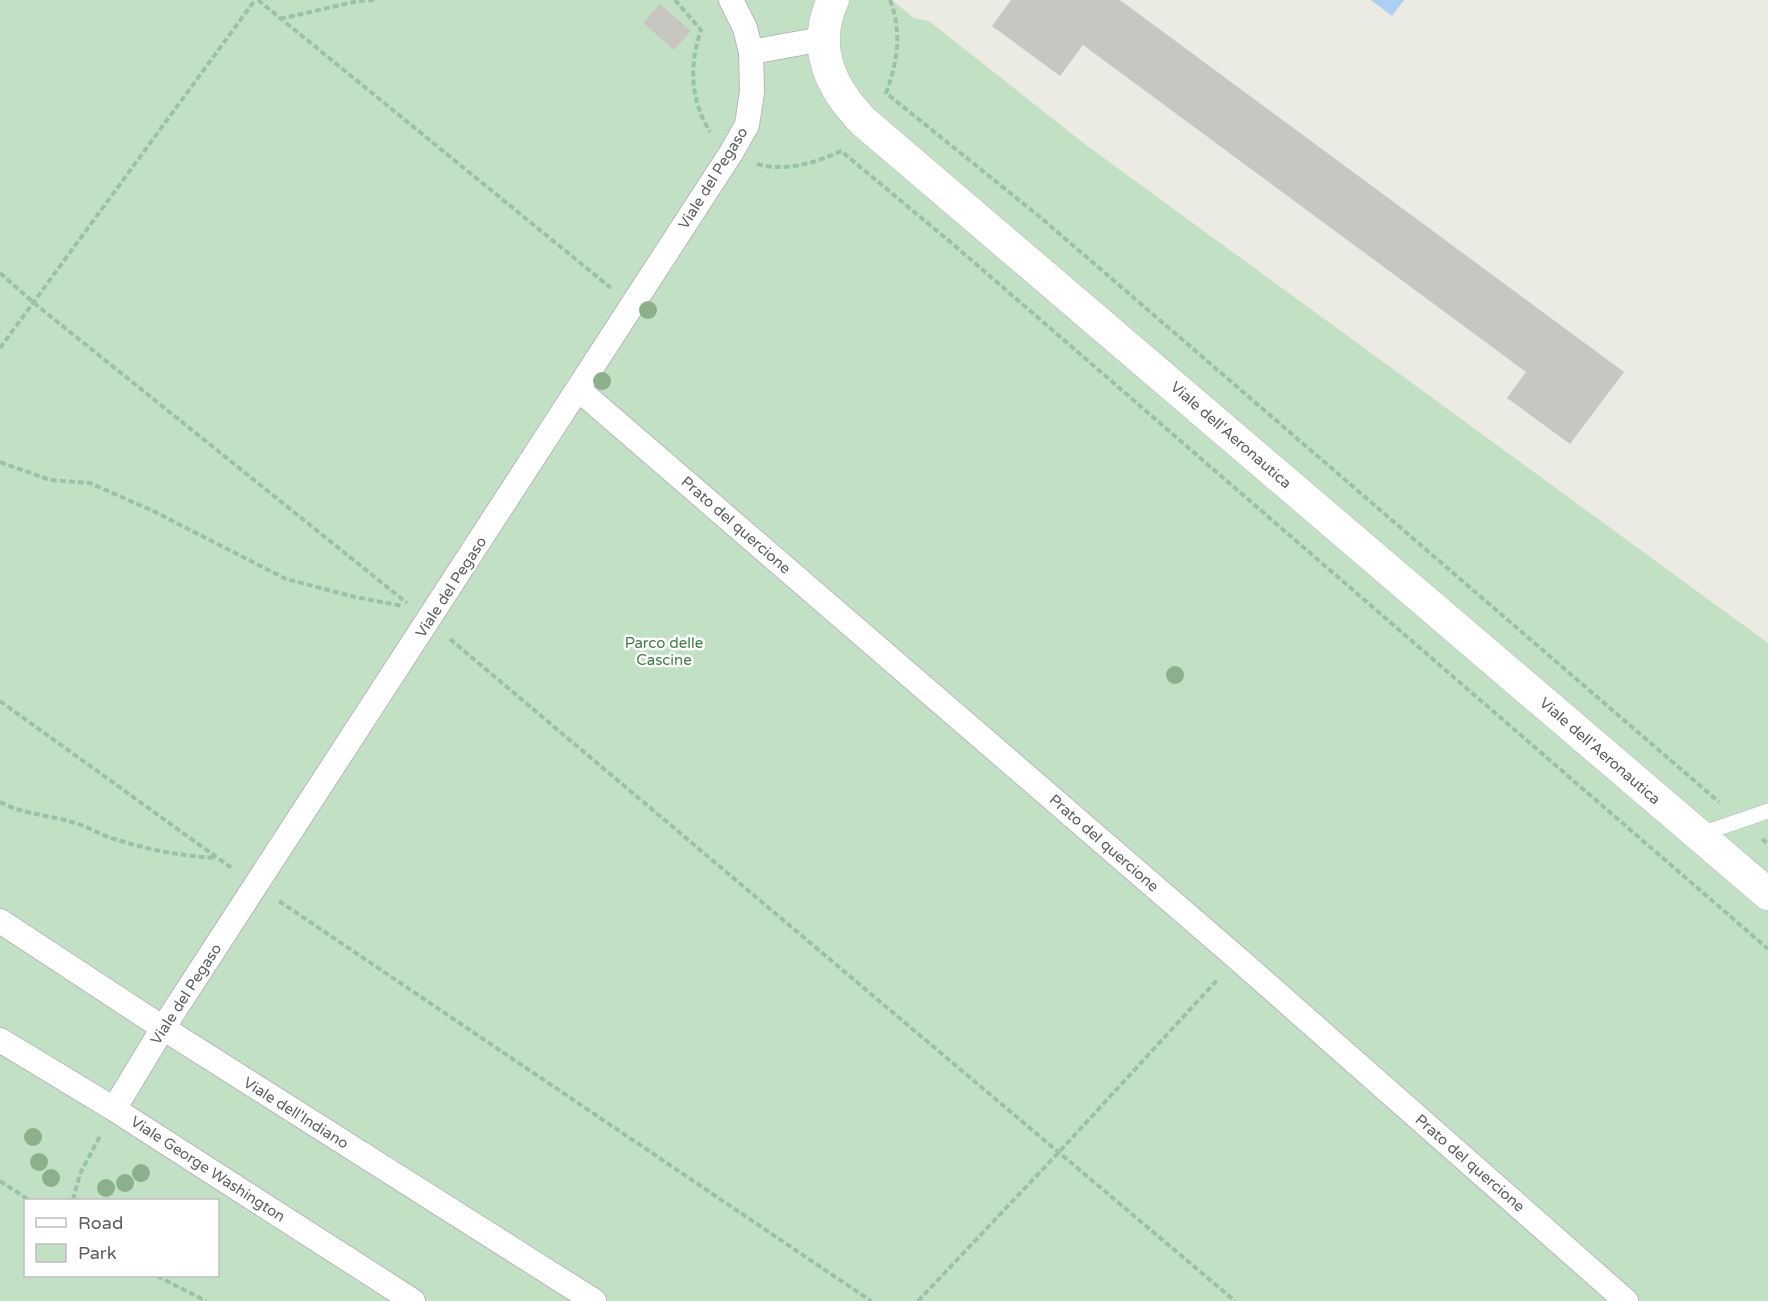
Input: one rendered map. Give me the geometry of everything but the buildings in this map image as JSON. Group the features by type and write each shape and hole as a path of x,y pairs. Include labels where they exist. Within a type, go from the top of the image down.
{"street":[{"path":"731,0 745,28 751,52 823,39 826,15 833,0"},
{"name":"Viale dell'Aeronautica","path":"823,39 831,78 846,104 864,122 1768,894"},
{"name":"Viale del Pegaso","path":"114,1109 163,1028 731,153 747,125 752,92 751,52"},
{"name":"Prato del quercione","path":"578,389 1238,958 1626,1301"},
{"name":"Viale dell'Indiano","path":"0,921 163,1028 594,1301"},
{"name":"Viale George Washington","path":"0,1040 114,1109 413,1301"}],"lane":[{"path":"1698,835 1768,811"}],"path":[{"path":"0,348 256,0 632,305"},
{"path":"280,19 358,1 374,0"},
{"path":"675,0 701,30 693,61 693,81 696,104 714,139 731,153 750,162 780,168 815,162 841,151 972,261 1768,949"},
{"path":"890,0 899,34 897,54 886,93 1040,217 1768,844"},
{"path":"0,273 34,303 413,607 355,597 286,579 153,511 90,483 50,480 0,462"},
{"path":"429,621 1235,1301"},
{"path":"0,701 257,886 871,1301"},
{"path":"0,802 26,811 73,822 147,849 193,857 218,858"},
{"path":"918,1301 1238,958"},
{"path":"73,1199 80,1174 114,1109"},
{"path":"0,1181 27,1199"},
{"path":"161,1277 206,1301"}],"green space":[{"name":"Parco delle Cascine","path":"0,0 892,0 914,18 929,21 1086,145 1768,643 1768,1301 0,1301"}],"water":[{"path":"1371,0 1404,0 1392,16"}]}
